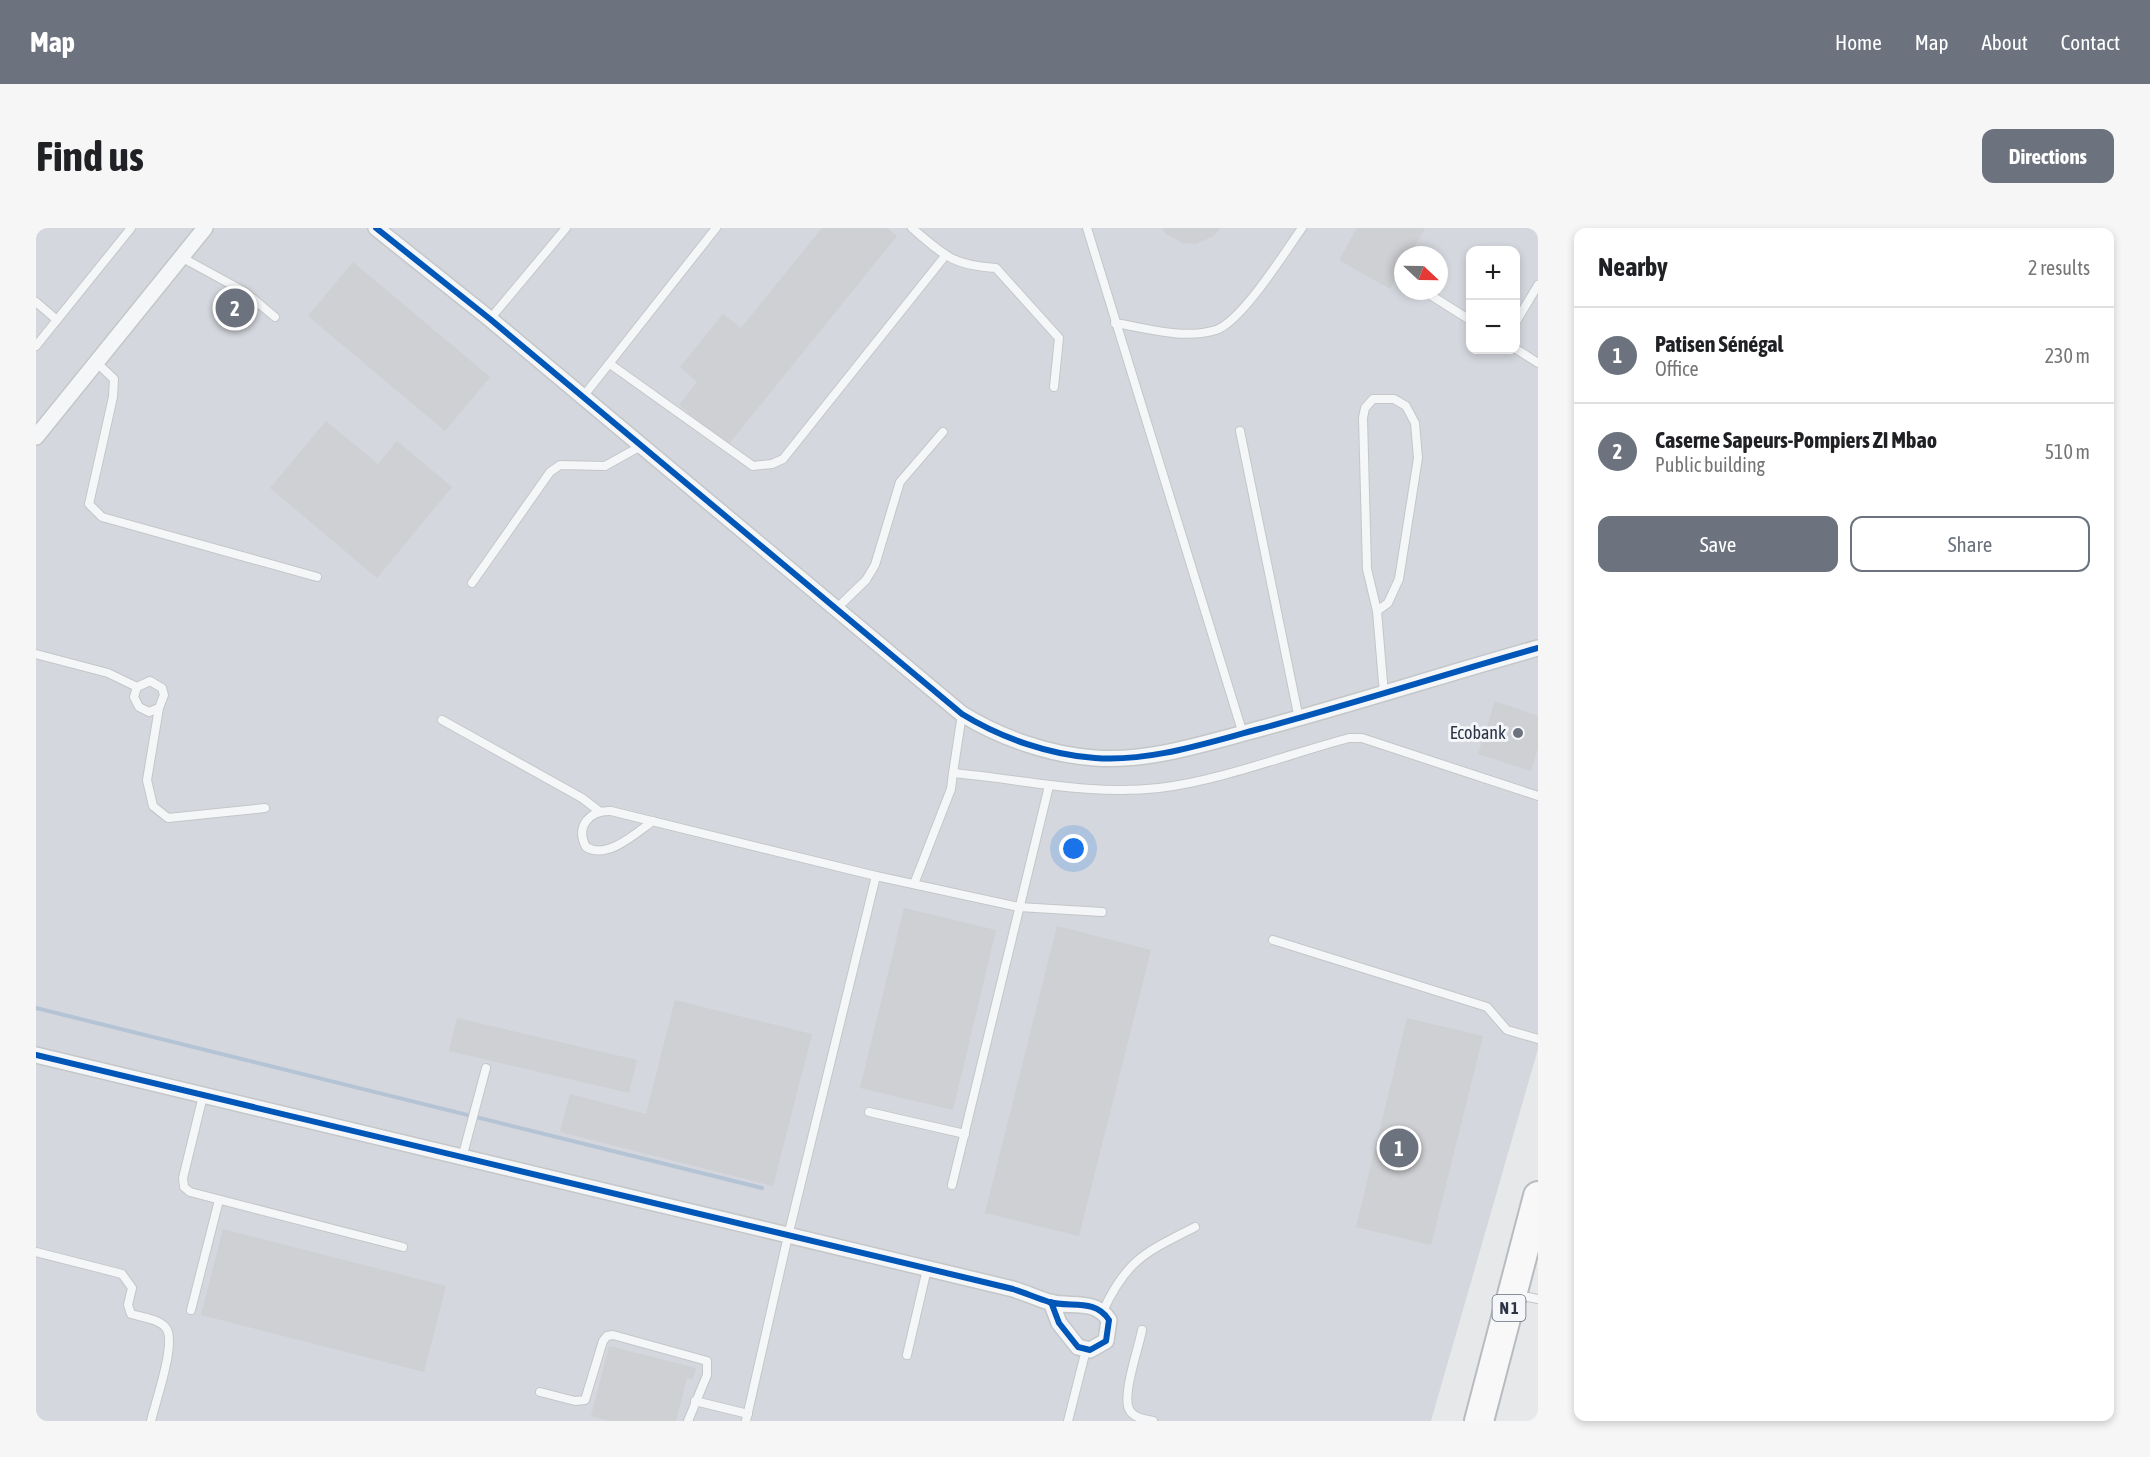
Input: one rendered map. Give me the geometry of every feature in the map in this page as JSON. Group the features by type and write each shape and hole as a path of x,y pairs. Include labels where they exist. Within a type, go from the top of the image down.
{"highway":[{"name":"N 1","path":"1479,1421 1538,1196"},
{"name":"N 1","path":"1496,1421 1533,1298 1538,1257"}],"street":[{"path":"36,436 206,228"},
{"path":"376,228 490,319 962,714 980,725 1043,748 1070,756 1097,758 1156,754 1299,719 1538,648"},
{"path":"36,1055 1013,1289 1051,1302 1084,1304 1103,1311 1109,1320 1106,1341 1098,1347 1086,1350 1071,1341 1051,1302"}],"lane":[{"path":"36,346 131,228"},
{"path":"490,319 566,228"},
{"path":"582,398 716,228"},
{"path":"912,228 945,256 967,266 996,268 1059,338 1054,387"},
{"path":"1087,228 1242,734"},
{"path":"1115,323 1179,334 1217,330 1239,314 1302,228"},
{"path":"610,364 753,466 772,464 783,459 945,256"},
{"path":"181,257 245,292 275,317"},
{"path":"1520,314 1538,285"},
{"path":"1438,300 1466,317"},
{"path":"36,302 57,320"},
{"path":"1520,352 1538,363"},
{"path":"97,363 114,379 113,397 89,504 102,517 317,577"},
{"path":"1377,610 1388,603 1399,579 1418,458 1415,423 1406,406 1394,399 1373,399 1365,408 1363,418 1367,569 1377,610 1384,694"},
{"path":"1240,431 1299,719"},
{"path":"836,609 866,580 875,565 900,482 943,432"},
{"path":"472,583 550,472 560,465 605,466 641,446"},
{"path":"36,654 108,673 137,687"},
{"path":"159,708 149,712 139,707 134,697 137,687 150,681 162,688 163,702 159,708 147,780 153,806 168,818 265,808"},
{"path":"914,884 951,789 962,714"},
{"path":"442,720 582,798 599,811 653,821 876,876 1019,907 1102,912"},
{"path":"953,773 982,775 1049,786 1158,788 1231,772 1349,738 1362,738 1538,796"},
{"path":"952,1185 1049,786"},
{"path":"599,811 589,816 581,832 586,847 592,851 607,849 620,843 653,821"},
{"path":"696,1401 747,1418 788,1236 876,876"},
{"path":"1273,940 1487,1007 1507,1030 1538,1039"},
{"path":"462,1158 486,1068"},
{"path":"203,1096 183,1178 184,1187 190,1192 403,1247"},
{"path":"868,1112 965,1134"},
{"path":"191,1310 219,1200"},
{"path":"1103,1311 1114,1287 1137,1259 1195,1227"},
{"path":"36,1252 122,1274 132,1288 128,1305 131,1314 161,1323 166,1328 171,1343 151,1421"},
{"path":"907,1355 927,1269"},
{"path":"1143,1330 1126,1399 1130,1411 1139,1418 1153,1421"},
{"path":"540,1392 575,1401 585,1400 603,1341 607,1336 613,1335 707,1361 707,1375 688,1421"},
{"path":"1068,1421 1086,1350"}],"shaded area":[{"path":"36,228 1538,228 1538,1049 1431,1421 36,1421"}],"building":[{"path":"822,228 887,228 897,236 728,445 679,405 697,382 680,367 723,314 741,328"},
{"path":"1162,228 1220,228 1214,236 1196,244 1182,243 1166,234"},
{"path":"1357,228 1425,228 1415,246 1394,246 1394,282 1390,289 1339,260"},
{"path":"353,262 490,377 445,431 308,316"},
{"path":"326,421 378,464 397,441 452,487 377,578 270,488"},
{"path":"1495,701 1538,716 1538,748 1531,771 1478,754"},
{"path":"904,908 996,930 953,1110 860,1088"},
{"path":"1057,926 1151,950 1079,1236 985,1213"},
{"path":"675,1000 812,1034 773,1186 560,1132 570,1094 646,1114"},
{"path":"457,1018 637,1060 629,1093 449,1051"},
{"path":"1407,1018 1483,1036 1431,1245 1356,1227"},
{"path":"223,1229 446,1286 424,1372 201,1315"},
{"path":"609,1346 696,1368 693,1379 687,1378 676,1421 609,1421 591,1416"}],"waterway":[{"path":"36,1008 762,1188"}],"cycle path":[{"path":"376,228 490,319 962,714 1009,738 1043,749 1095,758 1157,754 1294,719 1538,648"},
{"path":"36,1055 1013,1289 1057,1304 1089,1306 1103,1313 1109,1320 1106,1341 1090,1350 1078,1347 1059,1323 1051,1302"}],"place":[{"name":"Caserne Sapeurs-Pompiers ZI Mbao","path":"235,308"},
{"name":"Ecobank","path":"1518,733"},
{"name":"Patisen Sénégal","path":"1399,1148"}]}
